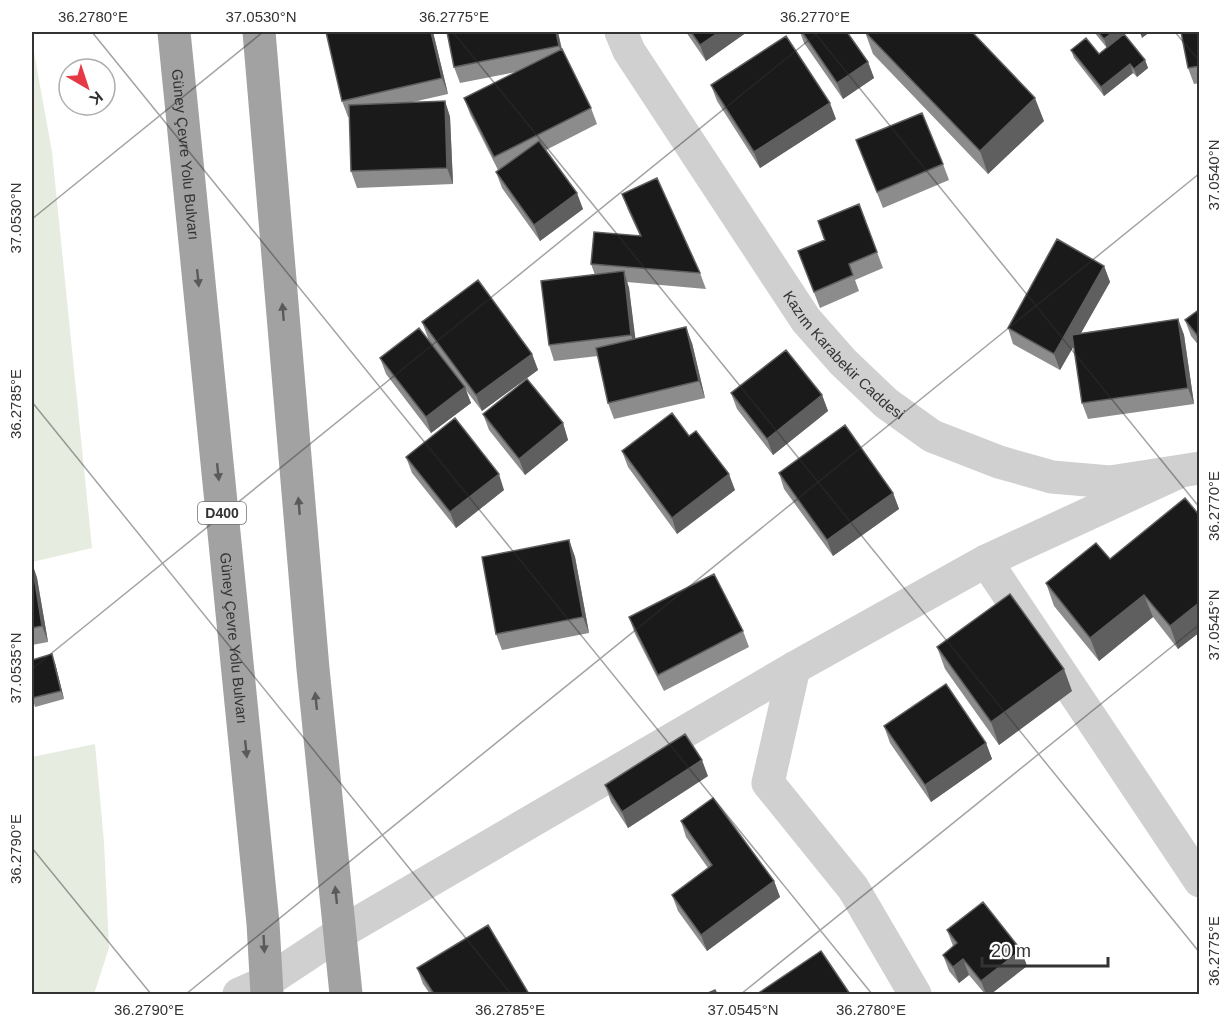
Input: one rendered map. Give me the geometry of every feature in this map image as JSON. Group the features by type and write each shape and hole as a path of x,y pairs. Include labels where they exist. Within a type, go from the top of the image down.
{"highway":[{"name":"Güney Çevre Yolu Bulvarı","path":"174,32 261,899 257,990"},
{"path":"259,32 313,669 346,994"}],"street":[{"name":"Kazım Karabekir Caddesi","path":"621,32 629,51 806,320 843,362 886,403 933,436 999,462 1052,477 1110,482 1188,470"},
{"path":"257,990 340,933 794,668 986,561 1188,470"},
{"path":"986,561 1200,881"},
{"path":"794,668 768,783 853,888 915,994"}],"shaded area":[{"path":"32,41 52,152 92,548 32,562"},
{"path":"95,744 104,842 109,948 94,994 32,994 32,757"}],"building":[{"path":"326,32 431,32 442,78 342,101"},
{"path":"447,32 556,32 559,46 454,67"},
{"path":"691,32 719,32 700,45"},
{"path":"802,32 847,32 868,62 837,83"},
{"path":"865,32 972,32 1035,98 980,151"},
{"path":"1098,32 1113,32 1104,39"},
{"path":"1181,32 1200,32 1200,66 1188,68"},
{"path":"1124,34 1145,60 1134,69 1130,64 1101,87 1071,50 1086,38 1099,54"},
{"path":"786,36 830,103 754,152 711,85"},
{"path":"562,49 591,108 494,157 464,98"},
{"path":"445,101 447,168 351,171 349,105"},
{"path":"922,113 943,164 877,192 856,140"},
{"path":"539,141 577,193 534,225 496,172"},
{"path":"657,178 700,273 591,264 594,232 641,236 622,194"},
{"path":"859,204 877,252 849,264 853,275 814,292 798,251 825,240 818,221"},
{"path":"1057,239 1104,266 1054,354 1008,328"},
{"path":"624,271 631,335 549,345 541,281"},
{"path":"478,280 532,354 476,395 422,322"},
{"path":"1200,309 1200,339 1185,320"},
{"path":"1178,319 1188,388 1082,403 1072,335"},
{"path":"686,327 699,381 608,403 596,348"},
{"path":"419,328 465,387 426,417 380,358"},
{"path":"786,350 822,395 767,439 731,393"},
{"path":"527,379 563,423 519,459 483,414"},
{"path":"672,413 689,436 696,431 729,474 672,518 622,451"},
{"path":"455,418 499,474 450,512 406,457"},
{"path":"845,425 893,493 827,540 779,473"},
{"path":"1185,498 1200,516 1200,602 1170,626 1144,595 1090,638 1046,583 1096,543 1110,559"},
{"path":"569,540 583,617 496,634 482,557"},
{"path":"32,564 42,626 32,628"},
{"path":"714,574 743,631 658,675 629,617"},
{"path":"1010,594 1064,669 991,722 937,647"},
{"path":"52,654 61,691 32,698 32,660"},
{"path":"946,684 986,743 925,785 884,726"},
{"path":"685,734 702,760 622,812 605,785"},
{"path":"713,798 774,881 701,935 672,895 712,865 681,821"},
{"path":"983,902 1021,950 981,981 963,959 953,967 943,955 957,943 947,930"},
{"path":"488,925 529,994 434,994 417,968"},
{"path":"821,951 850,994 757,994"}]}
